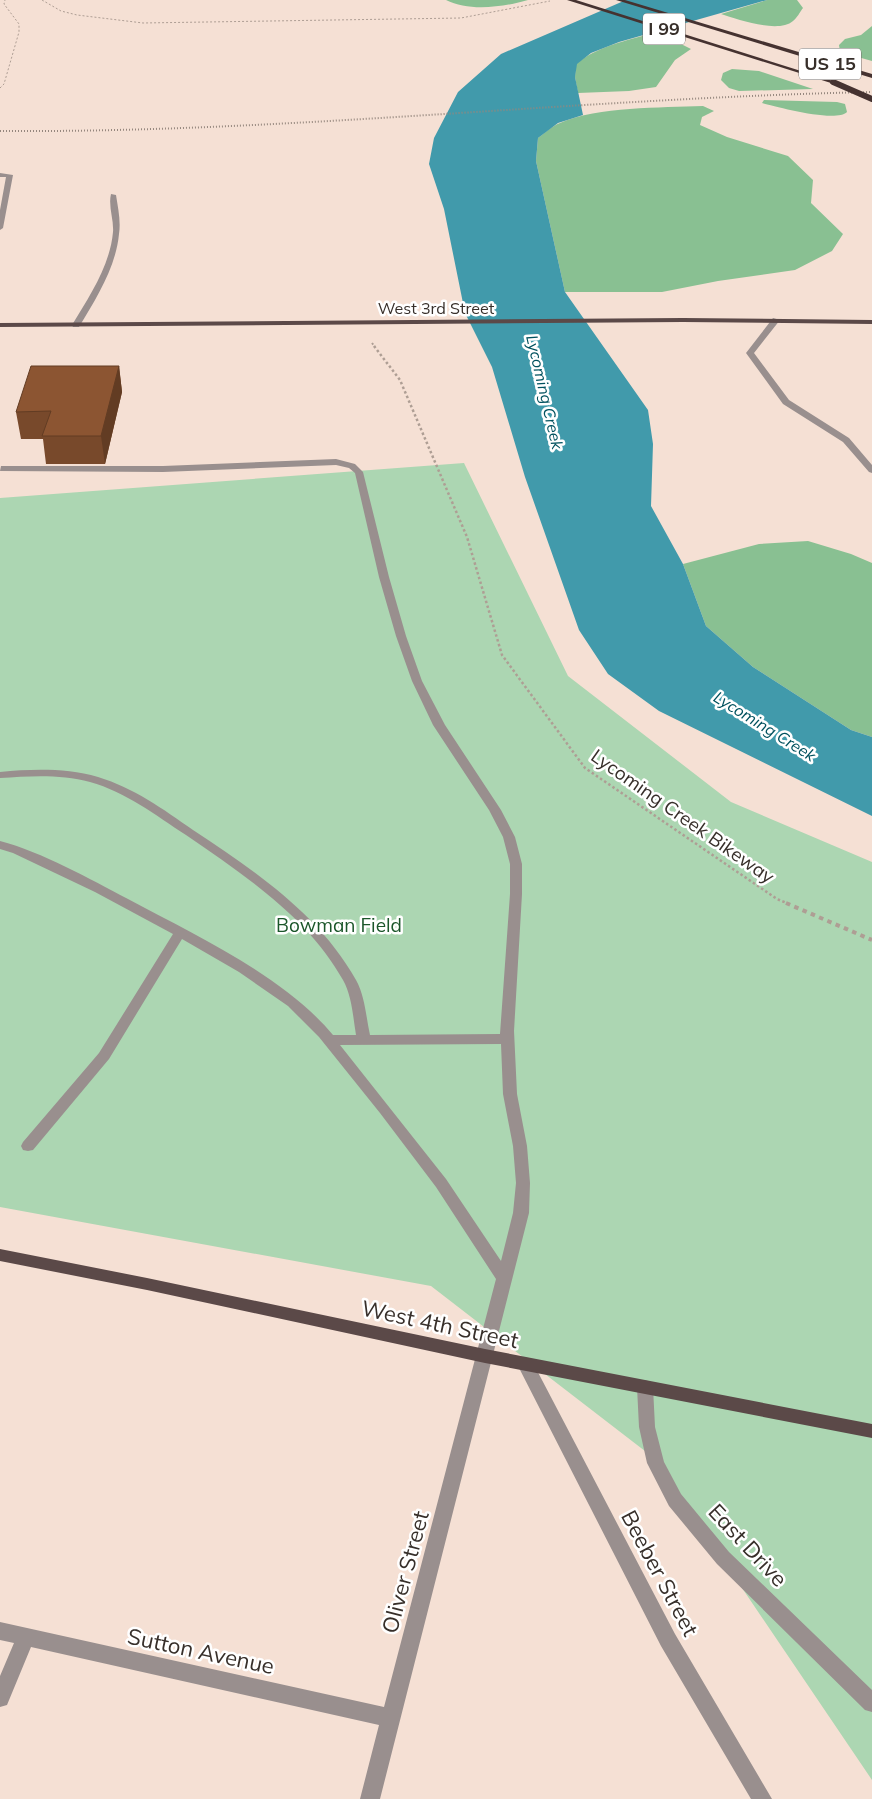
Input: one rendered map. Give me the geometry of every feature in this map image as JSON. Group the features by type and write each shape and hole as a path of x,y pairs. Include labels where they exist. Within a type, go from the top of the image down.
{"highway":[{"name":"I 99","path":"570,0 872,94"},
{"name":"US 15","path":"619,0 872,76"},
{"path":"833,82 872,99"}],"main road":[{"name":"West 3rd Street","path":"0,325 683,320 872,322"},
{"name":"West 4th Street","path":"0,1255 147,1284 485,1356 872,1431"}],"street":[{"path":"0,175 10,175 0,228"},
{"path":"76,325 98,288 113,247 116,234 113,195"},
{"path":"776,320 750,353 786,402 846,440 872,470"},
{"name":"Oliver Street","path":"1,469 163,469 336,462 352,466 359,472 384,577 417,682 438,726 495,810 511,846 516,864 508,1040 510,1094 520,1146 522,1183 520,1212 485,1356 370,1799"},
{"path":"0,775 66,774 113,786 131,793 252,876 303,918 330,951 351,983 364,1040"},
{"path":"0,845 17,850 99,889 180,932 244,970 293,1004 329,1040 441,1183 504,1278"},
{"path":"28,1146 104,1056 180,932"},
{"path":"329,1040 508,1040"},
{"name":"Beeber Street","path":"525,1364 668,1640 762,1799"},
{"name":"East Drive","path":"645,1388 647,1426 656,1463 674,1500 723,1558 872,1703"},
{"name":"Sutton Avenue","path":"0,1631 391,1718"},
{"path":"0,1698 26,1637"}],"path":[{"path":"0,88 4,84 19,32 19,24 4,4 5,0"},
{"path":"42,0 62,11 77,15 144,23 192,24 461,18 550,2"},
{"name":"Lycoming Creek Bikeway","path":"349,323 368,338 400,380 467,538 502,655 585,768 777,899 872,940"}],"green space":[{"path":"446,0 528,0 508,5 476,7 455,4"},
{"path":"767,0 797,0 803,8 793,21 786,25 778,26 747,22 721,14"},
{"path":"872,26 872,61 840,52 839,45 845,39 861,35"},
{"path":"646,35 675,41 691,49 675,60 656,87 629,91 578,93 575,77 576,64 601,49"},
{"path":"732,69 759,71 813,89 739,91 729,88 721,80 723,73"},
{"path":"764,100 837,102 845,104 847,112 841,115 819,115 762,103"},
{"path":"703,106 714,111 702,117 700,125 727,137 788,156 813,180 811,203 843,234 832,251 795,270 718,281 662,292 565,292 536,161 538,138 557,124 593,113 630,109"},
{"name":"Bowman Field","path":"464,463 568,676 731,802 872,862 872,1780 654,1458 431,1286 0,1207 0,498"},
{"path":"808,541 851,554 872,563 872,737 851,730 753,667 706,626 683,564 759,544"}],"water":[{"name":"Lycoming Creek","path":"626,0 767,0 619,42 591,53 577,64 575,77 583,115 558,123 538,138 536,161 565,292 648,410 653,444 651,506 683,564 706,626 753,667 851,730 872,737 872,816 659,711 608,674 579,630 525,477 492,367 465,313 444,209 429,164 434,138 458,92 501,54"}],"building":[{"path":"31,366 119,366 101,436 42,436 51,411 16,412"}],"railway":[{"path":"0,131 218,127 763,95 872,92"}]}
